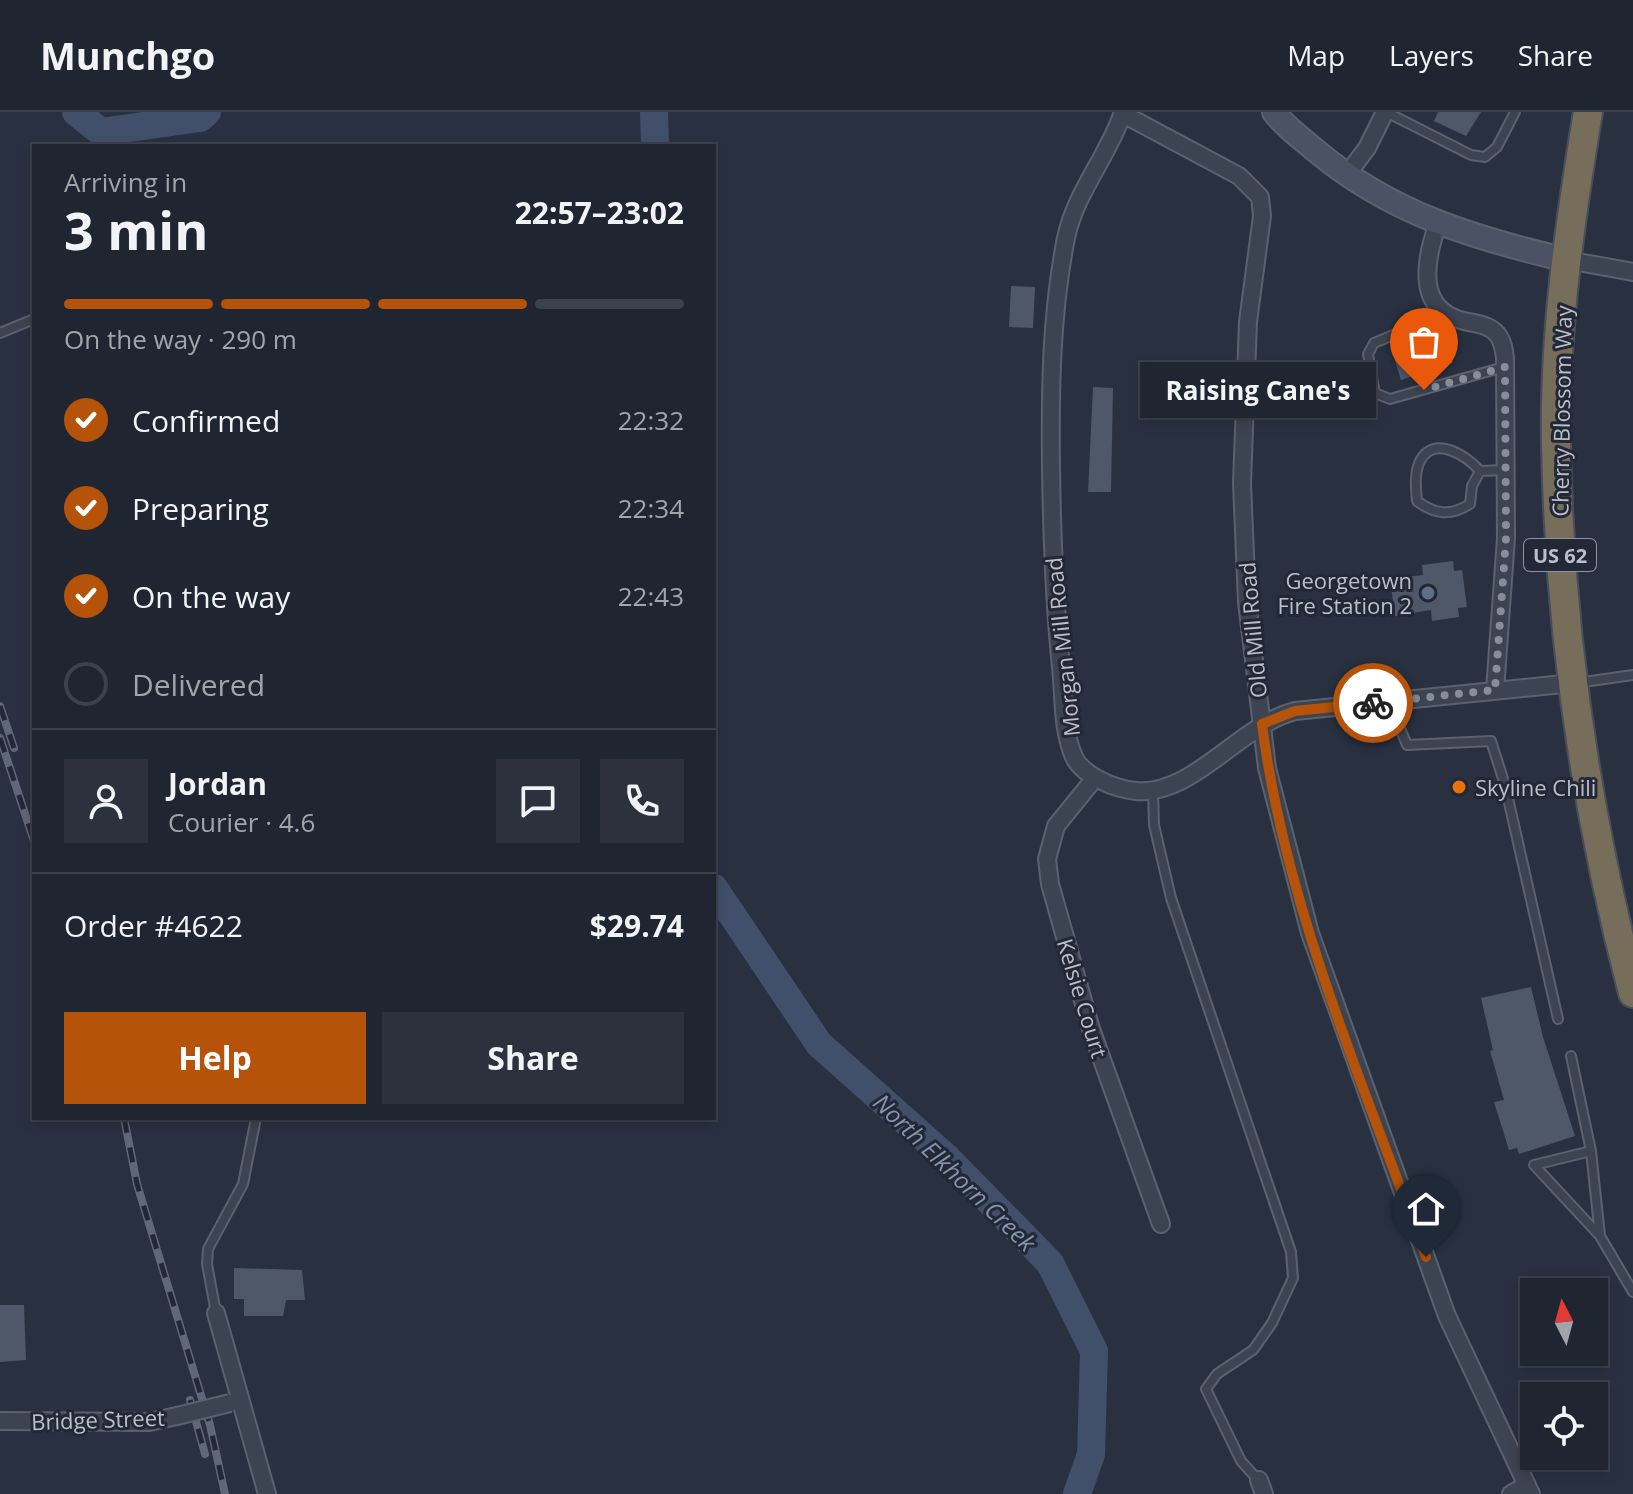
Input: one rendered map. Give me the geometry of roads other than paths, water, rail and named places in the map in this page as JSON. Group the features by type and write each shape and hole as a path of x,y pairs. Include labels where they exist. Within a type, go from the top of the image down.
{"highway":[{"name":"Cherry Blossom Way","path":"1588,112 1567,260 1556,441 1562,581 1589,792 1633,993"}],"main road":[{"path":"1274,112 1346,176 1438,223 1507,246 1567,260"}],"street":[{"path":"1346,176 1367,148 1386,112"},
{"name":"Old Mill Road","path":"1123,113 1239,176 1251,185 1260,199 1262,216 1248,322 1242,483 1247,602 1267,768 1310,933 1447,1316 1529,1490"},
{"name":"Morgan Mill Road","path":"1095,778 1075,759 1067,732 1052,588 1050,386 1056,299 1066,234 1085,188 1123,113"},
{"path":"1438,223 1430,247 1427,289 1432,302 1444,314 1490,328 1503,345 1506,538 1495,690"},
{"path":"1567,260 1633,272"},
{"path":"1095,778 1136,791 1184,780 1262,724 1295,711 1573,683"},
{"name":"Kelsie Court","path":"1095,778 1056,826 1047,859 1050,884 1091,1029 1161,1224"},
{"path":"216,1313 235,1402 267,1494"},
{"name":"Bridge Street","path":"0,1421 149,1422 235,1402"},
{"path":"1511,1494 1529,1490"}],"lane":[{"path":"1386,112 1471,155 1485,157 1497,147 1515,112"},
{"path":"1444,314 1374,343 1368,354 1375,393 1390,399 1505,367"},
{"path":"0,333 32,320"},
{"path":"1480,471 1472,486 1470,504 1457,512 1439,513 1417,501 1415,481 1420,461 1429,452 1446,448 1461,453 1480,471 1506,469"},
{"path":"1573,683 1633,675"},
{"path":"1389,701 1407,745 1491,741 1505,785 1558,1019"},
{"path":"1153,789 1154,825 1171,898 1291,1252 1293,1278 1272,1323 1253,1350 1217,1374 1206,1389 1241,1461 1261,1487"},
{"path":"1571,1056 1591,1151 1600,1236"},
{"path":"216,1313 207,1264 208,1249 243,1184 256,1120"},
{"path":"1591,1151 1534,1165 1600,1236 1633,1292"}],"waterway":[{"name":"North Elkhorn Creek","path":"76,112 101,132 200,118 207,112"},
{"name":"North Elkhorn Creek","path":"654,112 655,144"},
{"name":"North Elkhorn Creek","path":"716,891 819,1044 948,1159 1050,1263 1094,1351 1091,1454 1077,1494"}],"railway":[{"path":"0,706 14,748"},
{"path":"0,738 32,835"},
{"path":"124,1120 137,1184 210,1425 225,1494"},
{"path":"190,1400 205,1454"}],"place":[{"name":"Raising Cane's","path":"1424,390"},
{"name":"Georgetown Fire Station 2","path":"1428,593"},
{"name":"Skyline Chili","path":"1459,787"}]}
